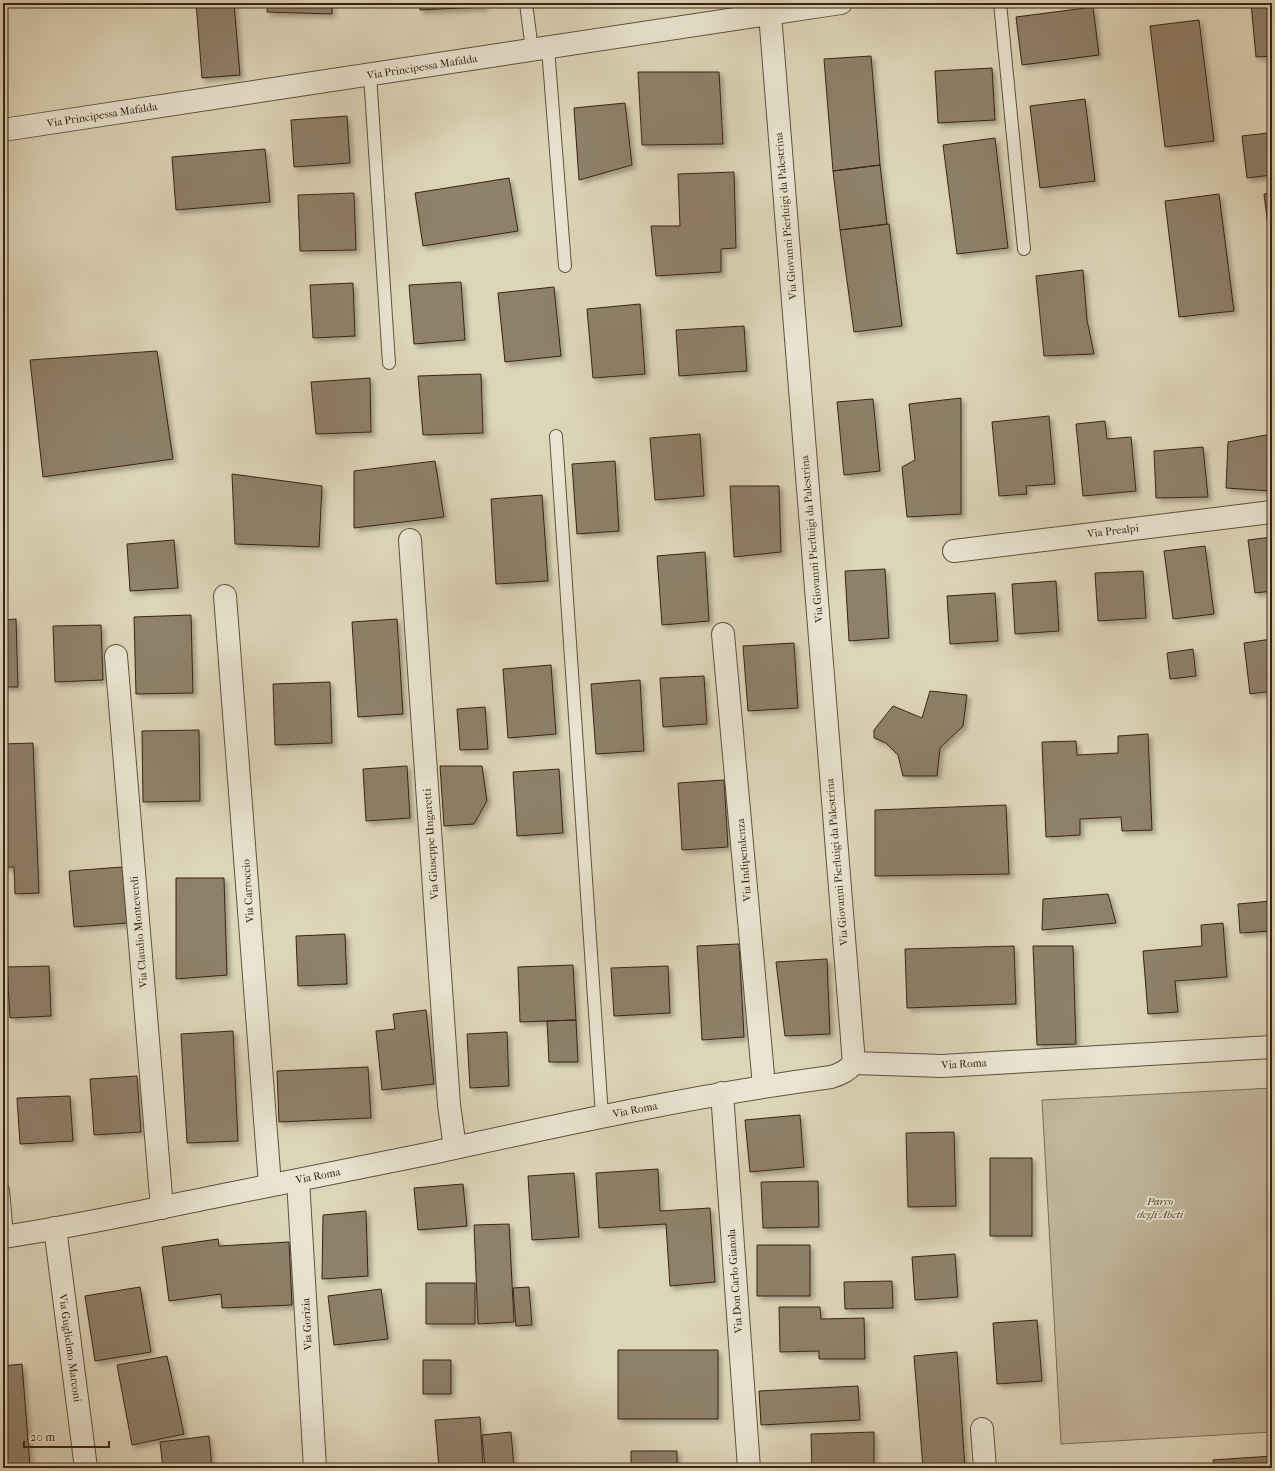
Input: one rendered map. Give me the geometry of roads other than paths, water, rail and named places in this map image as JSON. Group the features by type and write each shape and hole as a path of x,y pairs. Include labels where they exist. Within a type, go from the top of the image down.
{"street":[{"name":"Via Principessa Mafalda","path":"3,130 770,14 811,5 841,3"},
{"name":"Via Giovanni Pierluigi da Palestrina","path":"770,14 854,1063"},
{"name":"Via Prealpi","path":"954,551 1272,512"},
{"name":"Via Giuseppe Ungaretti","path":"410,540 449,1105 455,1148"},
{"name":"Via Carroccio","path":"225,596 270,1185"},
{"name":"Via Indipendenza","path":"723,634 764,1086"},
{"name":"Via Claudio Monteverdi","path":"116,656 162,1208"},
{"name":"Via Roma","path":"5,1236 162,1208 455,1148 602,1116 722,1093 831,1077 840,1075 848,1070 854,1063 942,1066 1272,1047"},
{"name":"Via Don Carlo Gianola","path":"722,1093 749,1468"},
{"name":"Via Gorizia","path":"298,1180 315,1468"},
{"name":"Via Guglielmo Marconi","path":"55,1228 86,1468"},
{"path":"982,1428 985,1468"}],"lane":[{"path":"526,3 540,49 565,266"},
{"path":"1000,3 1024,249"},
{"path":"370,75 389,363"},
{"path":"556,436 602,1116"},
{"path":"3,1190 5,1236"}],"park label":[{"name":"Parco degli Abeti","path":"1160,1207"}]}
